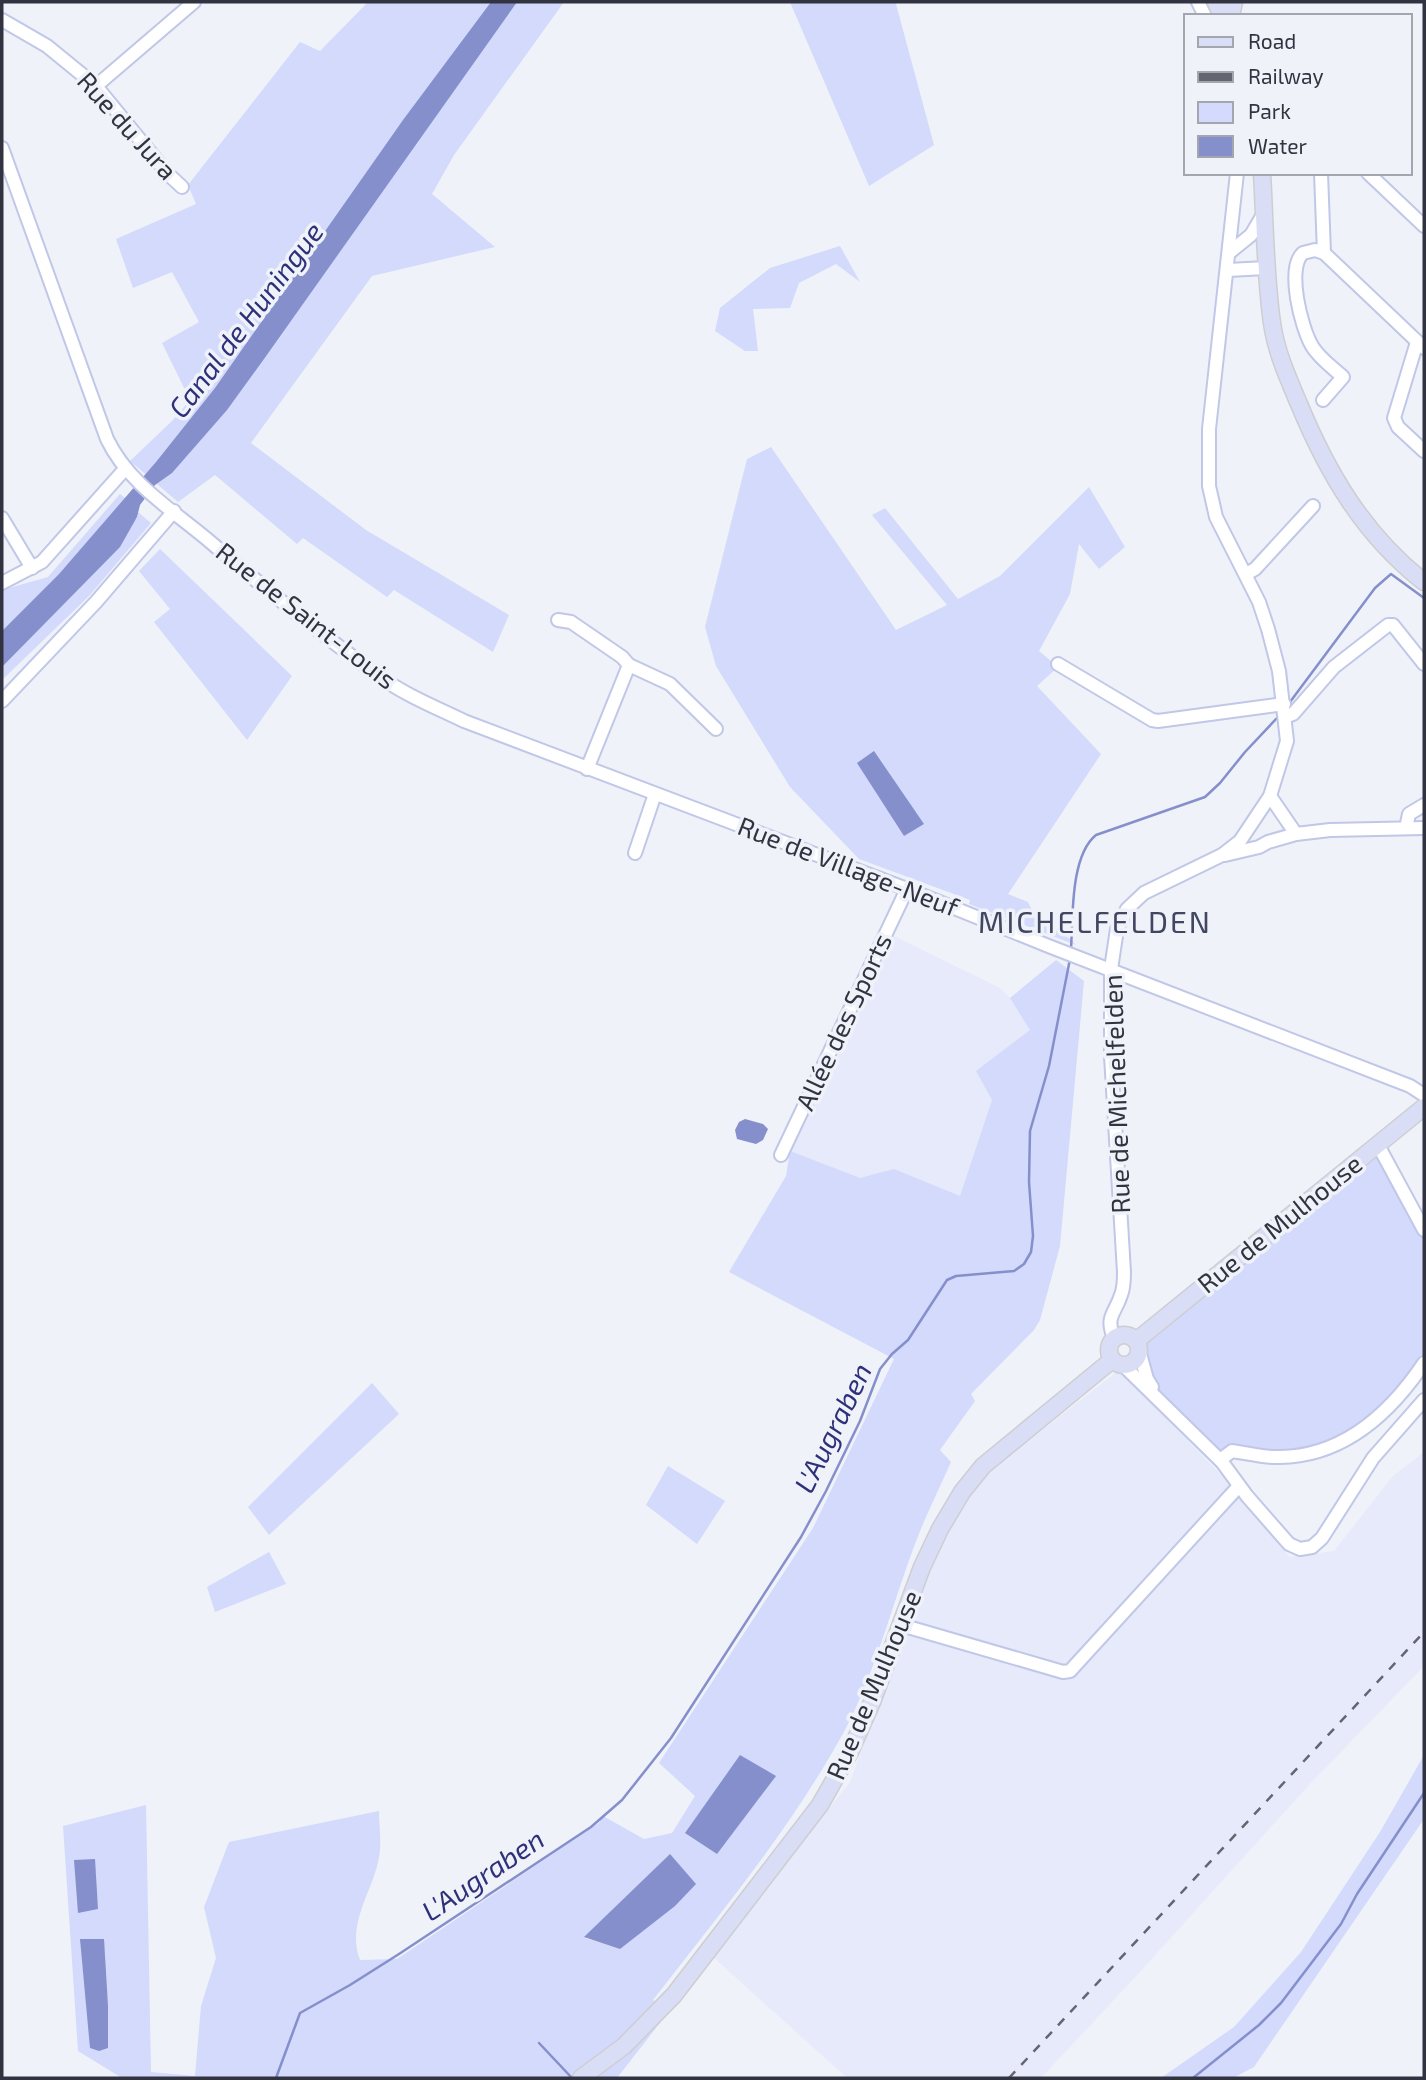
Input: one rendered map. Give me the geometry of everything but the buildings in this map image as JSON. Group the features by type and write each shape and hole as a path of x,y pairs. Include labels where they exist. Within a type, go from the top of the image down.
{"main road":[{"path":"1262,175 1266,268 1272,326 1283,367 1313,438 1339,487 1357,513 1424,582"},
{"name":"Rue de Mulhouse","path":"1137,1345 1424,1107"},
{"path":"1128,1335 1137,1345 1133,1363 1118,1363 1108,1348 1114,1338 1128,1335"},
{"name":"Rue de Mulhouse","path":"581,2078 624,2046 674,1995 820,1805 835,1781 861,1727 927,1557 962,1492 983,1466 1118,1363"}],"street":[{"path":"96,86 194,2"},
{"name":"Rue du Jura","path":"2,20 47,46 96,86 168,174 182,187"},
{"name":"Rue de Saint-Louis","path":"2,148 7,181 107,439 128,472 246,572 380,677 464,721"},
{"path":"1230,252 1237,175"},
{"path":"1321,175 1324,253"},
{"path":"1370,175 1424,226"},
{"path":"1230,252 1251,235 1264,213"},
{"path":"1323,400 1343,377 1319,356 1307,336 1297,295 1296,263 1303,253 1315,250 1324,253 1421,345 1394,418 1398,427 1424,451"},
{"name":"Rue de Michelfelden","path":"1114,1338 1110,1324 1111,1313 1121,1296 1124,1272 1111,1056 1111,969 1119,922 1135,899 1158,885 1222,855 1240,841 1270,796 1287,741 1279,671 1268,629 1246,574 1216,517 1209,486 1209,429 1230,252"},
{"path":"1228,270 1266,268"},
{"path":"2,583 43,562 128,472"},
{"path":"1246,574 1255,569 1312,506"},
{"path":"2,701 96,602 174,511"},
{"path":"2,518 32,568"},
{"path":"558,620 571,622 622,657 629,665 670,684 716,729"},
{"path":"1058,664 1158,722 1284,710 1293,714 1334,667 1388,625 1393,625 1424,664"},
{"path":"587,769 629,665"},
{"name":"Rue de Village-Neuf","path":"464,721 907,889 1410,1086 1424,1096"},
{"path":"635,853 655,794"},
{"path":"1270,796 1296,834"},
{"path":"1406,828 1409,814 1424,805"},
{"path":"1222,855 1259,847 1296,834 1330,830 1424,828"},
{"path":"1240,841 1259,847"},
{"name":"Allée des Sports","path":"781,1154 907,889"},
{"path":"1378,1145 1424,1230"},
{"path":"1137,1345 1147,1379 1157,1397"},
{"path":"1118,1363 1157,1397 1220,1460 1289,1544 1300,1549 1312,1547 1322,1538 1373,1458 1424,1400"},
{"path":"1220,1460 1232,1451 1279,1457 1301,1455 1324,1449 1356,1434 1385,1412 1407,1388 1424,1363"},
{"path":"901,1625 1063,1672 1070,1671 1239,1486"}],"shaded area":[{"path":"894,936 1000,988 1010,998 1031,1030 992,1100 973,1232 790,1151 874,984"},
{"path":"1119,1370 1230,1484 1290,1557 1334,1551 1393,1476 1424,1452 1424,1666 1308,1786 1041,2078 847,2078 712,1956 850,1782 930,1563 980,1479"}],"green space":[{"path":"368,2 564,2 454,155 432,194 495,247 372,276 251,443 366,530 509,615 493,652 394,590 387,597 303,538 297,544 215,475 178,502 130,461 190,400 162,343 199,322 172,272 133,288 116,239 196,204 188,185 300,42 320,51"},
{"path":"790,2 898,2 896,4 934,145 869,186"},
{"path":"840,246 860,282 836,264 799,283 790,308 753,309 758,351 745,351 715,331 720,308 770,268"},
{"path":"771,447 896,630 947,605 872,515 885,508 958,599 1000,576 1089,487 1125,547 1099,569 1079,544 1070,594 1039,651 1058,667 1037,686 1101,754 1008,894 1028,902 1036,919 1061,931 1076,945 969,904 970,900 859,859 790,787 716,666 705,627 747,459"},
{"path":"120,494 125,498 59,574 2,631 2,590 48,577"},
{"path":"138,512 151,523 89,596 2,680 2,667 67,600 137,518"},
{"path":"160,549 292,676 247,740 154,622 170,609 139,571"},
{"path":"1056,960 1084,981 1060,1246 1040,1320 1034,1330 971,1394 975,1401 940,1450 951,1462 919,1534 875,1660 846,1728 780,1834 653,2000 670,2010 617,2078 122,2078 78,2051 63,1826 146,1805 151,2072 195,2076 201,2006 216,1958 204,1907 229,1842 379,1811 378,1864 356,1932 360,1960 397,1959 599,1823 603,1816 644,1839 672,1833 695,1796 659,1763 813,1528 894,1359 729,1272 786,1176 790,1151 860,1178 894,1169 960,1196 992,1100 976,1071 1030,1030 1010,998","holes":["670,1854 620,1948 585,1938"]},
{"path":"1382,1149 1424,1230 1424,1363 1395,1402 1324,1449 1254,1454 1220,1460 1157,1397 1144,1358 1143,1344"},
{"path":"372,1383 399,1414 269,1535 248,1507"},
{"path":"668,1466 725,1501 697,1544 646,1505"},
{"path":"269,1552 286,1584 215,1612 207,1587"},
{"path":"1424,1755 1424,1819 1254,2067 1233,2078 1161,2078 1234,2027 1301,1952 1380,1832"}],"water":[{"path":"491,2 517,2 227,410 172,473 155,485 140,505 137,517 120,547 2,667 2,631 59,574 156,462 215,388 403,120"},
{"path":"874,751 924,824 904,836 857,763"},
{"path":"745,1119 763,1124 768,1129 763,1140 756,1144 737,1139 735,1130 739,1122"},
{"path":"740,1755 776,1776 717,1854 685,1833"},
{"path":"670,1854 696,1884 675,1906 620,1949 584,1937"},
{"path":"95,1859 98,1909 78,1913 74,1860"},
{"path":"80,1939 104,1939 108,2048 99,2051 90,2048"}],"waterway":[{"name":"L'Augraben","path":"1290,702 1375,588 1391,574 1424,598"},
{"name":"L'Augraben","path":"1071,949 1077,872 1081,857 1096,835 1205,797 1277,718"},
{"name":"L'Augraben","path":"276,2078 300,2013 399,1954 591,1827 622,1800 671,1738 801,1537 860,1421 880,1369 908,1340 947,1280 956,1276 1014,1271 1024,1264 1031,1252 1033,1236 1029,1182 1030,1131 1049,1066 1070,959"},
{"path":"1193,2078 1259,2025 1281,2003 1341,1924 1357,1894 1424,1793"},
{"path":"539,2043 572,2078"}],"railway":[{"path":"1009,2078 1424,1632"}],"district":[{"name":"MICHELFELDEN","path":"1095,923"}],"water label":[{"name":"Canal de Huningue","path":"246,320"}]}
